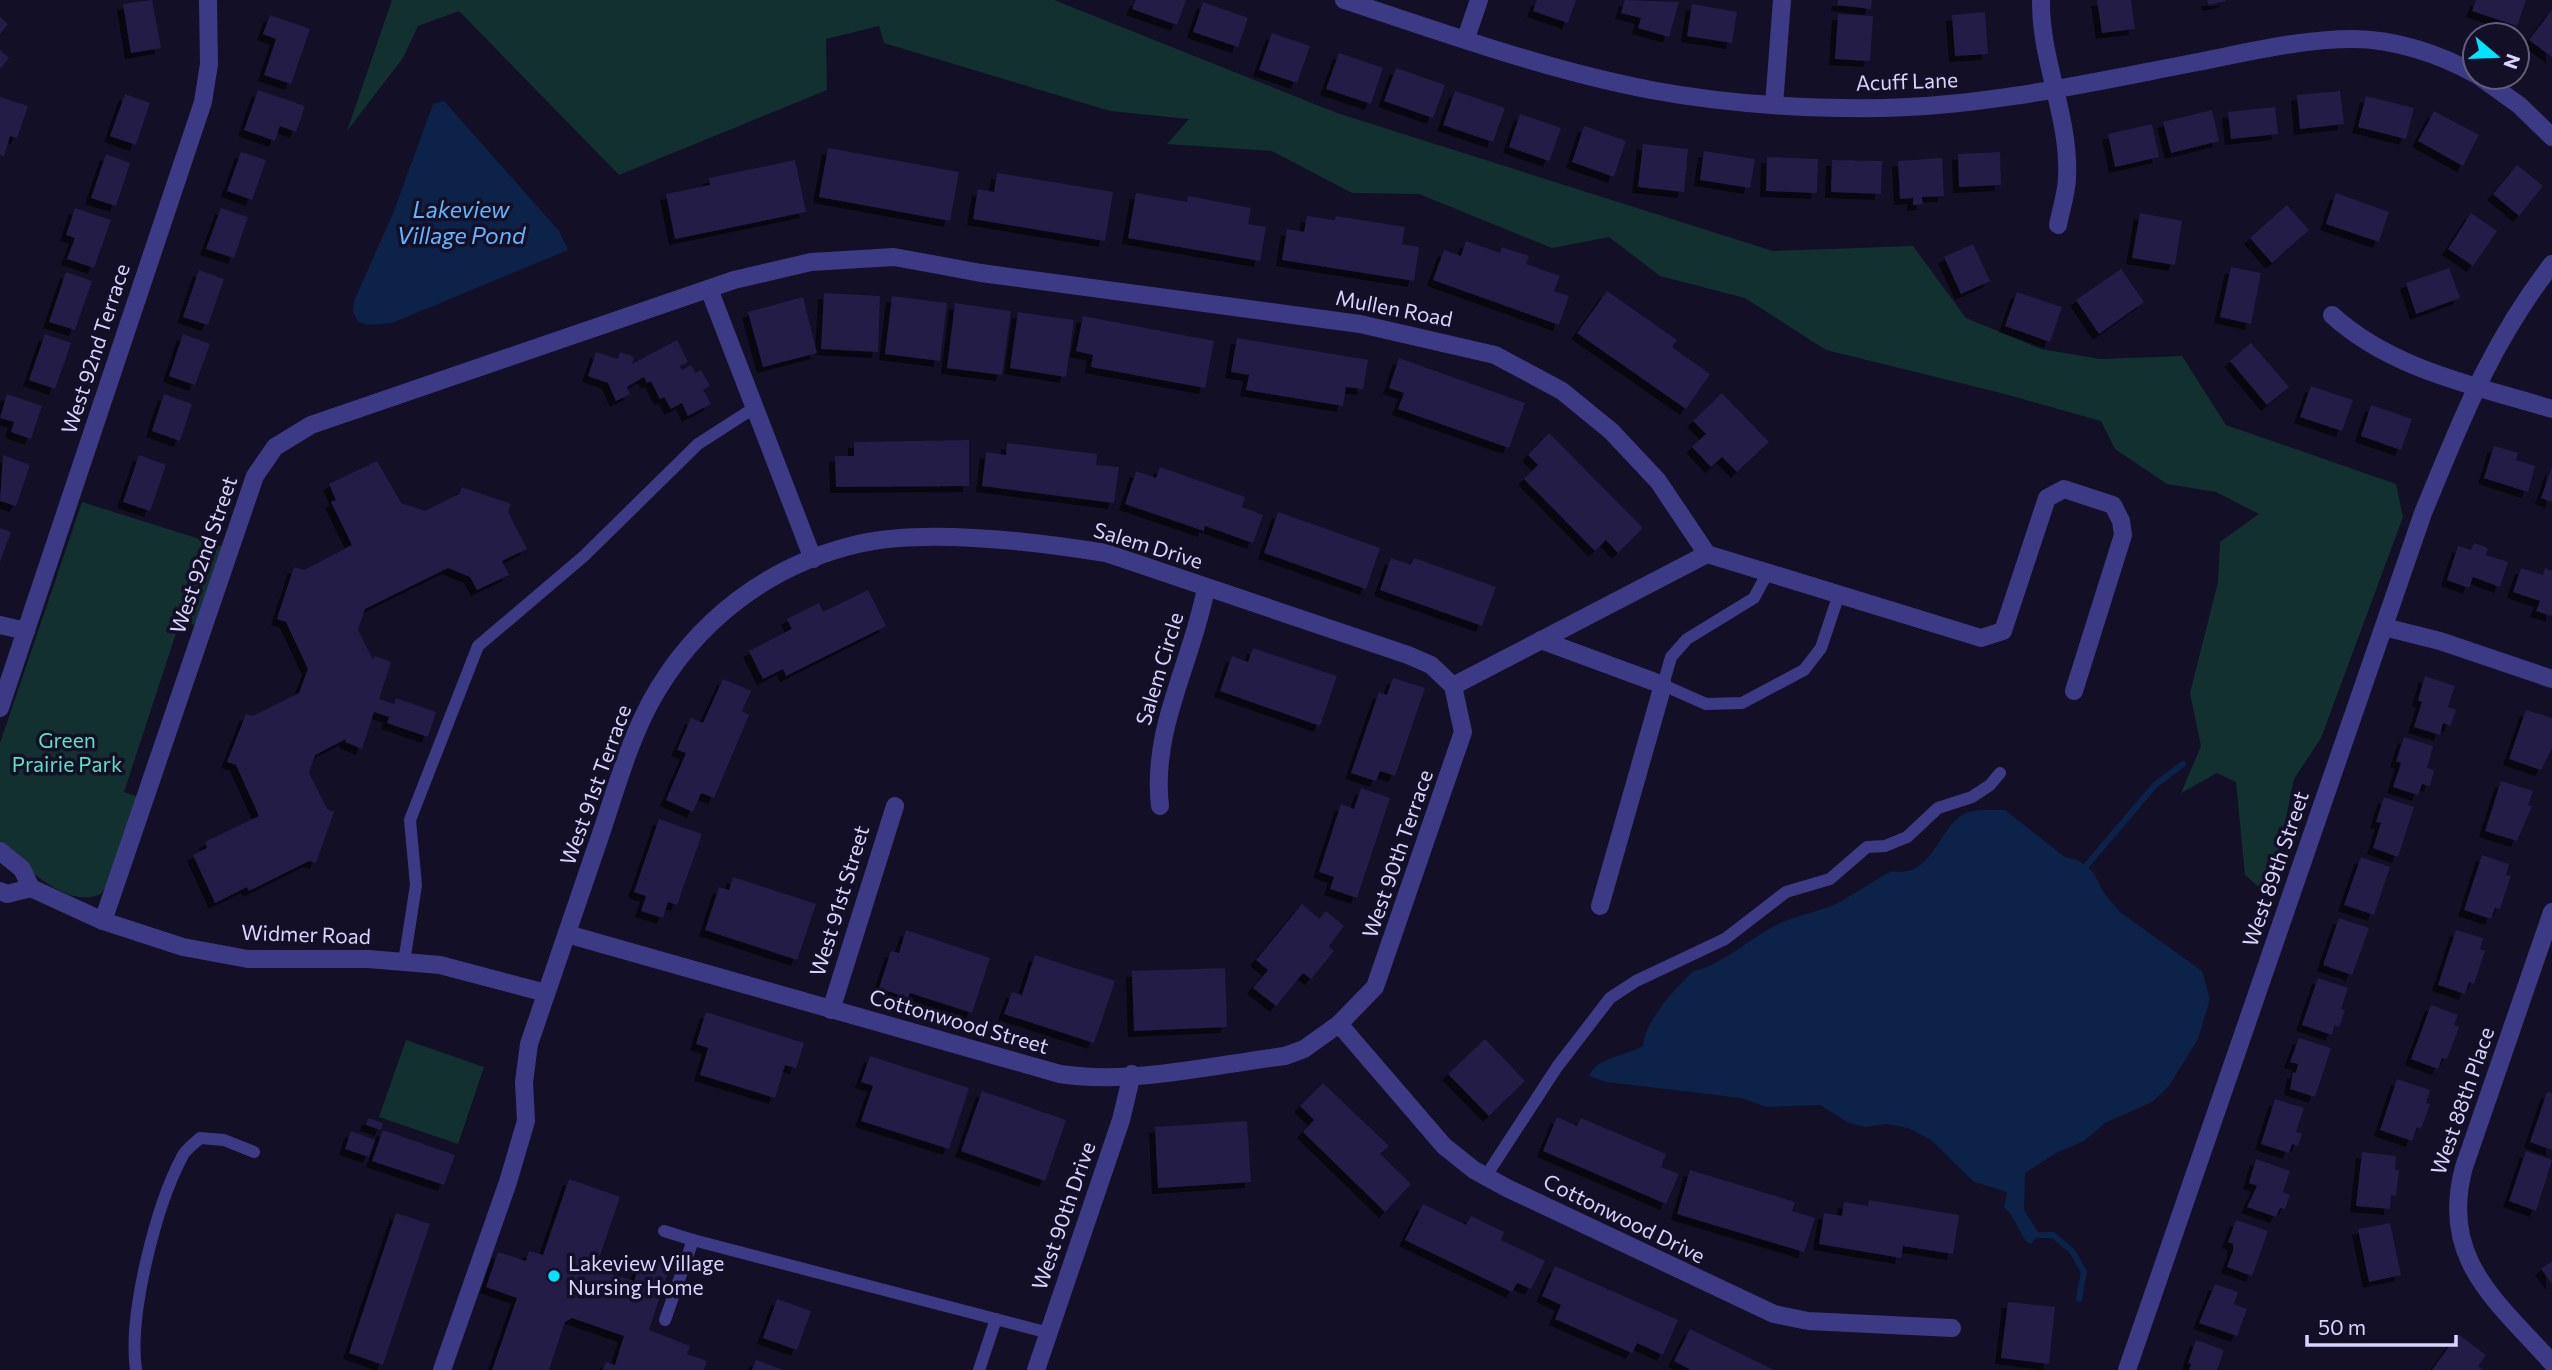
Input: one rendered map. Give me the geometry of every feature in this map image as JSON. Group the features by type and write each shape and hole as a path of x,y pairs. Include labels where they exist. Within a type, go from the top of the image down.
{"street":[{"name":"West 92nd Terrace","path":"0,708 203,102 209,64 208,0"},
{"name":"Acuff Lane","path":"1344,0 1567,71 1651,90 1729,102 1884,108 1968,102 2053,90 2285,45 2354,39 2389,43 2432,54 2461,67"},
{"path":"1466,38 1479,0"},
{"path":"1774,104 1782,0"},
{"path":"2040,0 2046,63 2061,124 2067,178 2058,225"},
{"path":"2500,91 2519,105 2552,137"},
{"name":"Mullen Road","path":"709,289 811,262 894,257 981,273 1360,324 1449,342 1496,355 1562,391 1589,412 1658,481 1707,554"},
{"name":"West 89th Street","path":"2127,1370 2423,513 2475,385 2500,339 2552,264"},
{"path":"709,289 813,559"},
{"name":"West 92nd Street","path":"103,921 255,476 275,447 319,422 709,289"},
{"path":"2332,315 2350,332 2382,352 2552,410"},
{"path":"1453,686 1707,554 1981,638 2003,631 2047,498 2064,489 2113,505 2121,521 2123,535 2074,691"},
{"name":"Salem Drive","path":"813,559 858,544 916,537 1042,545 1106,553 1408,655 1431,665 1453,686"},
{"name":"West 91st Terrace","path":"442,1370 526,1121 524,1082 529,1044 630,752 649,705 676,662 723,611 764,580 813,559"},
{"name":"Salem Circle","path":"1160,806 1157,779 1159,750 1166,720 1200,620 1206,588"},
{"path":"0,625 26,631"},
{"path":"2384,627 2440,641 2552,679"},
{"path":"1541,640 1663,685 1600,906"},
{"name":"West 90th Terrace","path":"1339,1024 1375,987 1453,765 1463,732 1453,686"},
{"name":"West 91st Street","path":"831,1010 895,806"},
{"name":"Widmer Road","path":"0,851 22,869 31,888 103,921 183,947 248,959 440,965 547,993"},
{"path":"0,891 7,894 31,888"},
{"name":"West 88th Place","path":"2552,912 2464,1167 2456,1195 2456,1224 2463,1251 2477,1277 2552,1363"},
{"name":"Cottonwood Street","path":"567,934 1060,1074 1082,1077 1132,1074 1285,1056 1304,1049 1339,1024"},
{"name":"Cottonwood Drive","path":"1339,1024 1444,1146 1486,1176 1774,1314 1808,1321 1952,1328"},
{"name":"West 90th Drive","path":"1036,1370 1121,1120 1132,1074"}],"lane":[{"path":"404,962 416,885 410,820 478,646 583,556 698,444 754,408"},
{"path":"1768,572 1754,598 1688,639 1671,657 1663,685 1706,704 1742,703 1804,670 1821,648 1839,594"},
{"path":"1486,1176 1557,1067 1610,998 1636,981 1725,939 1786,892 1830,879 1867,847 1885,846 1907,837 1938,808 1972,797 1990,785 2000,773"},
{"path":"135,1370 136,1305 166,1194 183,1154 200,1138 224,1140 254,1152"},
{"path":"664,1231 1049,1333"},
{"path":"665,1320 693,1240"},
{"path":"979,1370 996,1319"}],"green space":[{"path":"392,0 1054,0 1337,113 1773,251 1913,246 1966,318 2041,349 2100,359 2182,356 2226,425 2396,484 2403,517 2321,738 2294,779 2270,897 2245,875 2236,782 2217,773 2181,793 2201,746 2190,693 2218,582 2220,542 2259,514 2216,492 2167,484 2115,449 2101,421 2001,393 1826,350 1745,298 1660,276 1609,237 1552,248 1419,194 1352,193 1272,151 1167,144 1189,119 1110,111 884,43 879,26 826,39 827,90 619,175 459,11 418,26 403,58 347,131"},
{"name":"Green Prairie Park","path":"82,502 222,546 195,625 180,621 124,792 138,797 107,885 101,894 87,897 74,896 46,883 0,844 0,743"},
{"path":"406,1040 484,1067 458,1144 379,1117"}],"water":[{"name":"Lakeview Village Pond","path":"444,101 559,231 568,250 392,323 368,325 358,322 353,312 354,301 394,211 433,104"},
{"path":"1977,810 2005,810 2065,857 2078,860 2093,872 2104,893 2120,912 2202,971 2210,999 2198,1039 2169,1086 2152,1102 2105,1123 2084,1141 2056,1153 2025,1173 2024,1210 2040,1235 2030,1244 2004,1208 2007,1192 1974,1182 1931,1140 1908,1128 1887,1124 1865,1127 1849,1123 1820,1105 1767,1107 1741,1098 1606,1082 1589,1076 1605,1061 1643,1046 1655,1015 1693,971 1724,958 1774,926 1837,903 1892,871 1916,868 1962,815"}],"building":[{"path":"152,0 161,48 131,53 123,4"},
{"path":"1136,0 1186,0 1177,25 1132,9"},
{"path":"1537,0 1576,0 1568,23 1533,11"},
{"path":"1625,0 1679,2 1669,37 1638,28 1641,18 1621,13"},
{"path":"1838,0 1872,0 1871,9 1837,5"},
{"path":"2097,0 2131,0 2135,29 2102,33"},
{"path":"2207,0 2226,0 2226,1 2209,5"},
{"path":"2476,0 2526,0 2519,21 2502,21 2472,11"},
{"path":"1203,2 1248,18 1238,47 1193,32"},
{"path":"1692,4 1737,12 1732,43 1687,36"},
{"path":"2552,10 2552,57 2531,41 2531,37"},
{"path":"1985,12 1988,54 1955,56 1952,15"},
{"path":"1838,14 1873,16 1870,61 1835,59"},
{"path":"270,15 310,29 291,84 264,75 276,39 263,34"},
{"path":"0,17 8,24 0,34"},
{"path":"1272,33 1310,46 1297,83 1259,70"},
{"path":"0,50 9,58 0,69"},
{"path":"1339,53 1383,68 1371,104 1326,89"},
{"path":"1396,68 1445,85 1433,118 1384,101"},
{"path":"258,90 305,106 296,132 280,126 275,141 244,130"},
{"path":"1455,91 1505,108 1493,142 1443,125"},
{"path":"2340,91 2344,124 2300,129 2297,95"},
{"path":"125,94 150,103 136,145 110,136"},
{"path":"2366,96 2414,108 2406,139 2358,127"},
{"path":"0,97 28,106 17,138 10,136 4,156 0,155"},
{"path":"2275,107 2278,134 2231,139 2228,112"},
{"path":"2212,110 2219,141 2171,153 2163,122"},
{"path":"2434,111 2479,135 2463,166 2418,141"},
{"path":"1520,114 1561,128 1549,161 1509,147"},
{"path":"2152,124 2159,157 2115,167 2108,134"},
{"path":"1584,126 1626,141 1614,177 1572,162"},
{"path":"1643,144 1688,149 1684,192 1638,187"},
{"path":"828,148 959,172 950,221 819,197"},
{"path":"1704,151 1755,159 1750,188 1700,180"},
{"path":"241,152 266,160 252,200 227,191"},
{"path":"2000,152 2001,185 1959,187 1958,154"},
{"path":"106,154 130,163 116,206 91,198"},
{"path":"1767,157 1818,159 1817,193 1766,191"},
{"path":"1942,158 1944,196 1922,197 1923,204 1913,205 1913,198 1900,199 1898,161"},
{"path":"795,160 806,212 675,239 666,194 710,185 709,178"},
{"path":"1832,160 1882,161 1881,194 1831,192"},
{"path":"2517,165 2543,186 2519,216 2493,194"},
{"path":"997,173 1113,192 1105,241 973,219 978,189 994,192"},
{"path":"1136,193 1187,202 1188,196 1251,208 1248,224 1266,227 1260,261 1128,238"},
{"path":"2336,193 2389,212 2379,242 2326,224"},
{"path":"2287,205 2309,230 2272,263 2250,238"},
{"path":"75,208 111,220 94,268 67,259 75,238 66,235"},
{"path":"221,208 248,217 234,258 206,249"},
{"path":"2140,213 2182,221 2175,265 2132,258"},
{"path":"2471,213 2497,231 2473,266 2448,249"},
{"path":"1307,216 1335,220 1336,216 1405,227 1402,244 1419,247 1414,281 1282,260 1287,229 1304,232"},
{"path":"1466,241 1500,253 1502,247 1529,256 1526,264 1560,276 1554,291 1569,296 1559,325 1433,280 1444,250 1461,256"},
{"path":"1973,244 1990,281 1961,294 1944,257"},
{"path":"2231,267 2261,273 2251,324 2220,317"},
{"path":"2449,268 2460,298 2416,314 2406,283"},
{"path":"2121,269 2144,302 2099,334 2076,300"},
{"path":"199,270 224,279 208,325 183,317"},
{"path":"66,272 92,281 75,330 49,322"},
{"path":"1607,291 1677,340 1672,347 1710,374 1686,409 1577,333"},
{"path":"2017,292 2062,307 2050,342 2005,326"},
{"path":"824,293 880,296 878,352 821,349"},
{"path":"892,296 947,303 940,361 885,354"},
{"path":"803,297 817,353 763,367 748,312"},
{"path":"955,303 1011,311 1002,375 947,368"},
{"path":"1018,312 1074,320 1066,377 1010,368"},
{"path":"1083,316 1214,341 1205,388 1091,367 1093,355 1076,351"},
{"path":"45,334 71,343 55,389 29,380"},
{"path":"183,334 210,344 195,385 169,376"},
{"path":"1237,338 1368,360 1363,389 1346,387 1343,406 1246,390 1249,375 1231,372"},
{"path":"677,340 688,362 680,366 682,370 691,365 695,373 701,370 710,386 703,390 711,404 688,416 682,403 671,409 664,397 660,399 651,381 647,383 644,377 627,387 630,394 616,401 608,383 588,376 596,352 618,359 620,352 634,357 632,364"},
{"path":"2251,343 2289,387 2267,405 2230,361"},
{"path":"1399,358 1525,403 1509,448 1398,409 1404,393 1389,388"},
{"path":"2311,386 2353,400 2342,431 2300,417"},
{"path":"1722,393 1769,442 1737,472 1722,457 1711,467 1692,447 1706,434 1693,421"},
{"path":"7,394 42,406 31,439 11,432 14,422 0,418"},
{"path":"164,394 192,404 180,441 152,431"},
{"path":"2371,405 2412,419 2401,450 2361,436"},
{"path":"1549,433 1643,528 1618,553 1606,540 1595,551 1524,479 1538,465 1528,455"},
{"path":"969,440 969,486 836,487 835,456 854,456 854,442"},
{"path":"1007,443 1097,454 1096,465 1119,467 1114,503 982,486 986,452 1006,455"},
{"path":"2494,446 2518,453 2516,460 2535,466 2528,492 2484,478"},
{"path":"3,455 30,465 16,506 0,501"},
{"path":"139,455 166,465 150,511 123,502"},
{"path":"377,461 401,503 425,511 459,494 462,487 511,504 508,512 527,549 502,561 509,575 477,590 470,577 448,568 365,609 358,630 373,660 375,656 391,662 379,699 394,704 396,698 436,712 428,737 387,723 389,717 374,712 362,749 345,742 346,739 315,755 309,773 327,809 334,812 316,863 309,861 249,891 247,887 215,903 193,855 207,848 205,842 259,816 236,765 227,762 246,714 253,716 299,693 308,669 286,622 277,619 294,567 304,570 352,545 331,502 336,500 329,484"},
{"path":"1160,467 1245,497 1242,507 1263,515 1253,543 1205,526 1204,531 1125,504 1136,471 1156,478"},
{"path":"2552,467 2552,502 2541,498"},
{"path":"1278,512 1380,548 1366,589 1264,553"},
{"path":"0,528 11,532 0,562"},
{"path":"2474,543 2488,548 2486,555 2508,562 2500,587 2473,577 2469,588 2447,580 2458,546 2471,550"},
{"path":"1391,558 1411,565 1414,558 1496,587 1482,626 1380,590"},
{"path":"2521,568 2543,575 2545,568 2552,571 2552,616 2536,611 2540,601 2513,592"},
{"path":"868,590 886,626 786,676 783,669 763,679 749,651 792,629 787,619 819,603 823,612"},
{"path":"1253,648 1337,676 1320,726 1220,691 1232,656 1248,662"},
{"path":"2425,676 2455,686 2448,707 2456,710 2450,726 2443,723 2440,735 2414,727 2422,702 2418,700"},
{"path":"1393,678 1425,688 1395,776 1380,771 1376,781 1351,773 1379,692 1387,695"},
{"path":"723,679 751,691 742,711 749,715 714,798 701,793 693,812 666,800 686,753 677,750 691,718 703,723"},
{"path":"2526,710 2552,718 2552,748 2541,770 2509,759"},
{"path":"2404,737 2433,746 2427,768 2434,770 2430,786 2422,784 2418,795 2393,787 2401,763 2396,761"},
{"path":"2501,781 2533,791 2528,805 2532,806 2517,841 2485,831"},
{"path":"1361,788 1390,798 1357,898 1330,889 1334,877 1319,872 1341,804 1354,809"},
{"path":"2384,797 2414,807 2398,857 2373,848 2381,823 2376,822"},
{"path":"659,819 702,834 677,905 668,902 663,918 641,911 646,896 634,892"},
{"path":"2482,855 2509,864 2506,875 2511,876 2500,909 2495,908 2491,919 2464,910"},
{"path":"2361,857 2390,867 2374,915 2344,905"},
{"path":"733,877 816,904 797,960 705,930 719,887 729,890"},
{"path":"1302,904 1319,919 1326,911 1344,926 1329,946 1334,951 1311,979 1303,973 1276,1006 1253,988 1268,970 1256,960"},
{"path":"2339,918 2369,928 2352,975 2323,965"},
{"path":"906,930 990,958 972,1013 910,993 908,998 879,988 891,951 899,953"},
{"path":"2456,930 2483,938 2480,949 2485,951 2474,984 2469,982 2465,994 2438,985"},
{"path":"1035,955 1115,981 1094,1043 1004,1014 1012,992 1022,995"},
{"path":"1225,968 1227,1027 1134,1031 1132,971"},
{"path":"2318,978 2348,988 2341,1009 2345,1010 2339,1027 2335,1025 2332,1035 2302,1025"},
{"path":"2431,1005 2458,1015 2454,1025 2459,1027 2447,1059 2442,1058 2438,1069 2411,1059"},
{"path":"706,1012 804,1043 796,1068 785,1065 775,1098 700,1075 708,1048 696,1044"},
{"path":"2299,1038 2331,1048 2315,1097 2290,1089 2293,1072 2296,1073 2298,1064 2290,1062"},
{"path":"1485,1039 1525,1081 1489,1116 1448,1074"},
{"path":"870,1056 969,1088 949,1149 861,1121 873,1086 861,1082"},
{"path":"2397,1079 2430,1090 2426,1103 2430,1104 2421,1129 2417,1127 2412,1141 2380,1130"},
{"path":"1323,1083 1389,1146 1380,1154 1411,1184 1385,1212 1303,1132 1314,1120 1300,1106"},
{"path":"982,1091 1066,1120 1045,1181 961,1151"},
{"path":"2547,1092 2552,1093 2552,1150 2530,1142"},
{"path":"2275,1099 2304,1108 2296,1132 2302,1134 2298,1146 2292,1144 2289,1153 2261,1144"},
{"path":"1557,1117 1577,1126 1581,1118 1666,1154 1661,1167 1679,1174 1666,1204 1543,1151"},
{"path":"368,1118 383,1123 381,1130 366,1125"},
{"path":"1247,1121 1251,1182 1158,1188 1155,1127"},
{"path":"383,1130 455,1155 444,1185 372,1161"},
{"path":"351,1131 375,1140 369,1157 345,1149"},
{"path":"2526,1151 2552,1160 2536,1211 2509,1201"},
{"path":"2362,1152 2396,1156 2395,1170 2399,1170 2396,1196 2391,1195 2390,1209 2356,1206"},
{"path":"2256,1159 2290,1171 2283,1192 2290,1195 2285,1209 2280,1208 2276,1217 2247,1207 2257,1186 2249,1183"},
{"path":"1690,1170 1795,1202 1792,1211 1815,1218 1804,1252 1677,1214"},
{"name":"Lakeview Village Nursing Home","path":"569,1179 620,1197 598,1261 602,1271 634,1281 642,1257 670,1266 649,1330 690,1346 687,1354 707,1361 704,1370 603,1370 606,1362 615,1365 624,1336 572,1318 565,1322 549,1370 492,1370 517,1298 486,1287 498,1252 526,1261 529,1251 543,1255"},
{"path":"1869,1200 1959,1215 1953,1254 1903,1246 1901,1258 1819,1244 1824,1213 1842,1216 1844,1202 1868,1206"},
{"path":"1423,1204 1466,1225 1471,1216 1504,1232 1501,1240 1545,1261 1531,1289 1517,1283 1512,1292 1405,1240"},
{"path":"396,1213 430,1224 383,1365 349,1353"},
{"path":"2236,1220 2268,1231 2252,1276 2227,1267 2233,1251 2233,1244 2228,1242"},
{"path":"2390,1223 2401,1275 2369,1282 2358,1229"},
{"path":"2552,1261 2552,1284 2541,1269"},
{"path":"1555,1266 1678,1320 1663,1355 1637,1343 1632,1353 1555,1319 1561,1305 1542,1296"},
{"path":"2215,1284 2238,1292 2234,1304 2247,1309 2237,1336 2199,1323"},
{"path":"777,1299 811,1311 797,1350 763,1338"},
{"path":"2008,1302 2055,1307 2049,1364 2001,1358"},
{"path":"1690,1329 1774,1370 1691,1370 1674,1361"},
{"path":"2458,1334 2486,1355 2478,1366 2483,1370 2432,1370"},
{"path":"2196,1340 2224,1350 2217,1370 2189,1370 2191,1364 2188,1363"},
{"path":"756,1360 783,1370 752,1370"}],"waterway":[{"path":"2086,866 2155,785 2183,764"},
{"path":"2040,1235 2053,1235 2072,1251 2084,1272 2079,1299"}],"place":[{"name":"Lakeview Village Nursing Home","path":"554,1276"}]}
